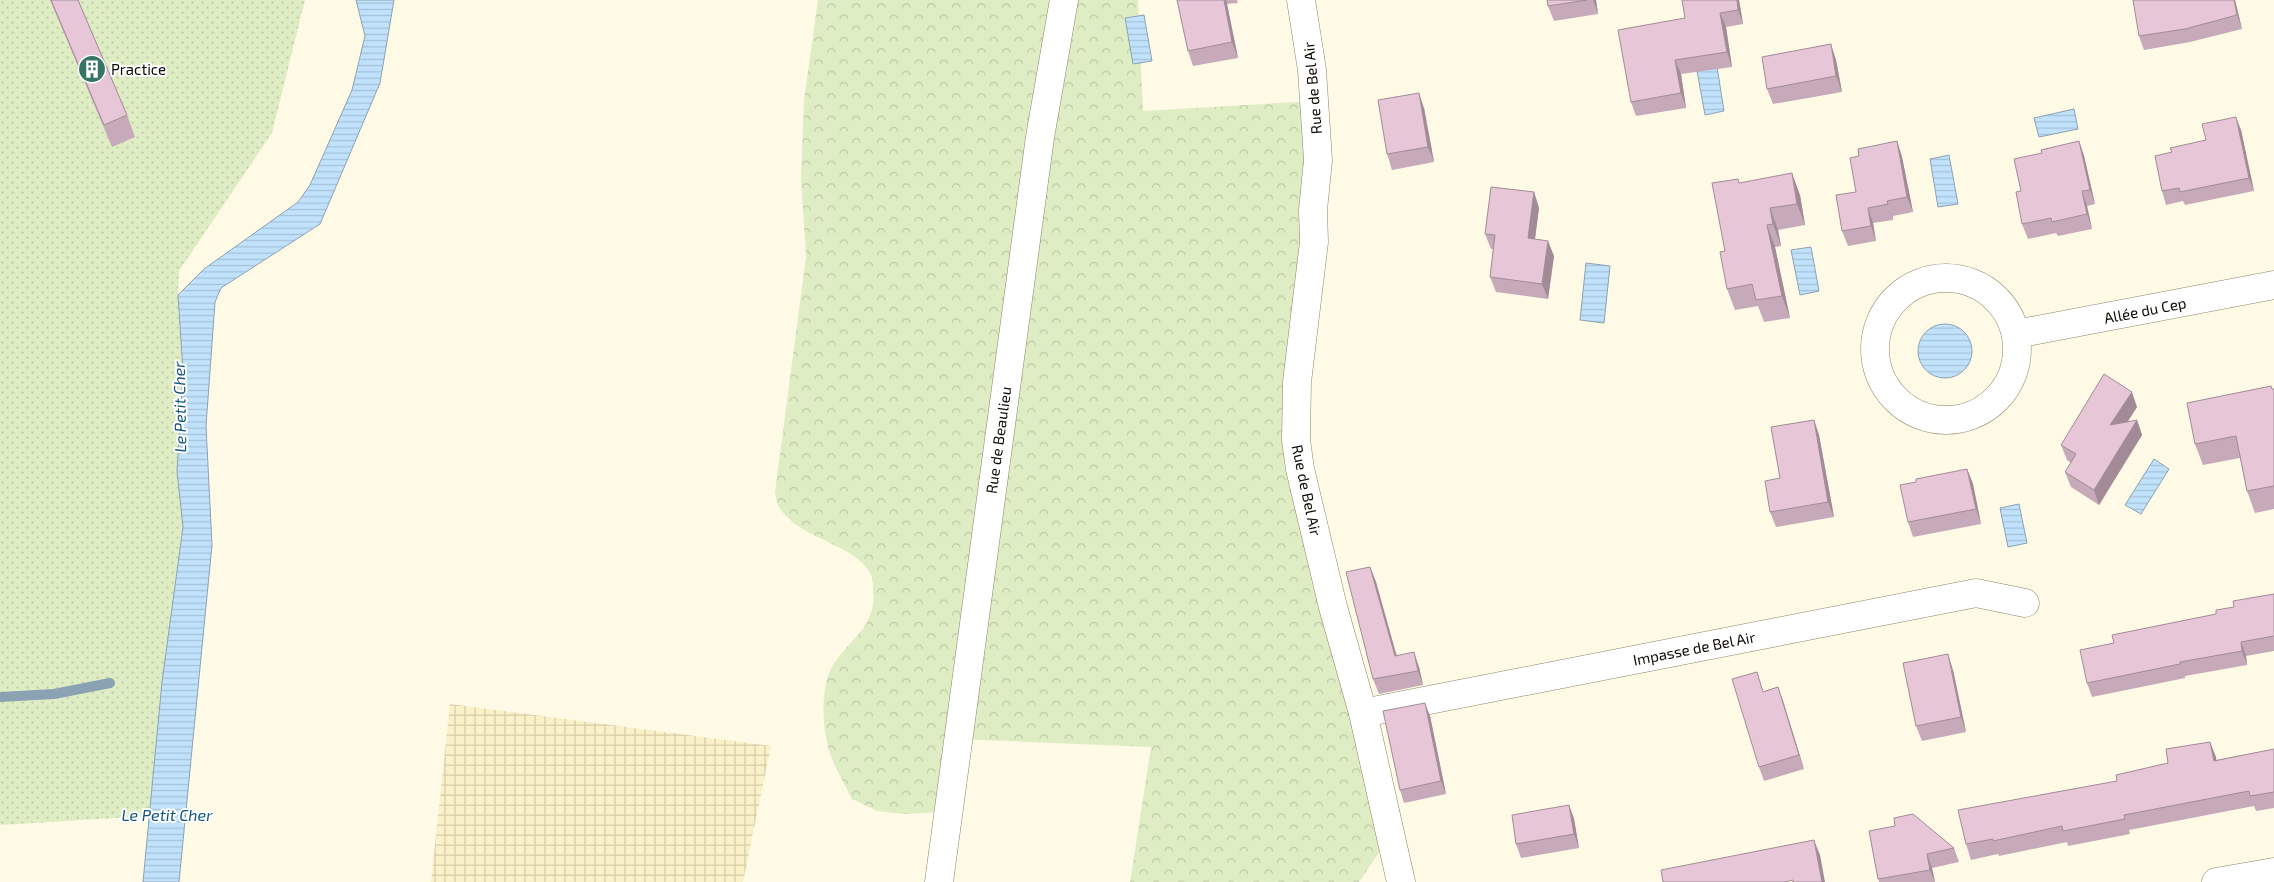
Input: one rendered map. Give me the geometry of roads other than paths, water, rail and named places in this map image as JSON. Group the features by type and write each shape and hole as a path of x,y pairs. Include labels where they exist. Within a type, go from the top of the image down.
{"street":[{"name":"Rue de Beaulieu","path":"939,882 1037,156 1064,0"},
{"name":"Rue de Bel Air","path":"1301,0 1312,70 1318,160 1313,210 1314,242 1297,382 1296,440 1300,469 1333,607 1363,713 1401,882"},
{"path":"1946,278 1965,281 1983,288 1998,300 2009,316 2016,334 2017,354 2013,373 2005,390 1991,404 1975,414 1956,420 1937,420 1918,415 1902,405 1889,391 1879,374 1876,354 1877,336 1883,317 1894,301 1909,289 1926,281 1946,278"},
{"name":"Allée du Cep","path":"2016,334 2274,285"},
{"name":"Impasse de Bel Air","path":"1363,713 1976,593 2026,603"},
{"path":"2216,882 2274,872"}],"water":[{"name":"Le Petit Cher","path":"356,0 394,0 380,83 320,224 221,288 215,302 206,426 212,545 179,882 143,882 162,682 183,527 177,471 183,371 178,295 204,269 298,202 310,185 352,90 365,36"},
{"path":"1144,15 1152,61 1133,64 1125,18"},
{"path":"1717,67 1724,111 1705,115 1697,71"},
{"path":"2074,109 2078,129 2039,137 2034,118"},
{"path":"1949,155 1958,204 1938,207 1930,159"},
{"path":"1811,247 1819,291 1800,295 1791,250"},
{"path":"1586,263 1610,266 1604,323 1580,320"},
{"path":"1945,324 1955,326 1964,332 1970,341 1972,351 1970,361 1964,370 1955,376 1945,378 1935,376 1926,370 1920,361 1918,351 1920,341 1926,332 1935,326"},
{"path":"2154,459 2169,469 2141,514 2125,505"},
{"path":"2019,504 2027,543 2008,547 2000,508"}],"waterway":[{"path":"0,697 54,694 110,683"}],"place":[{"name":"Practice","path":"92,69"}]}
